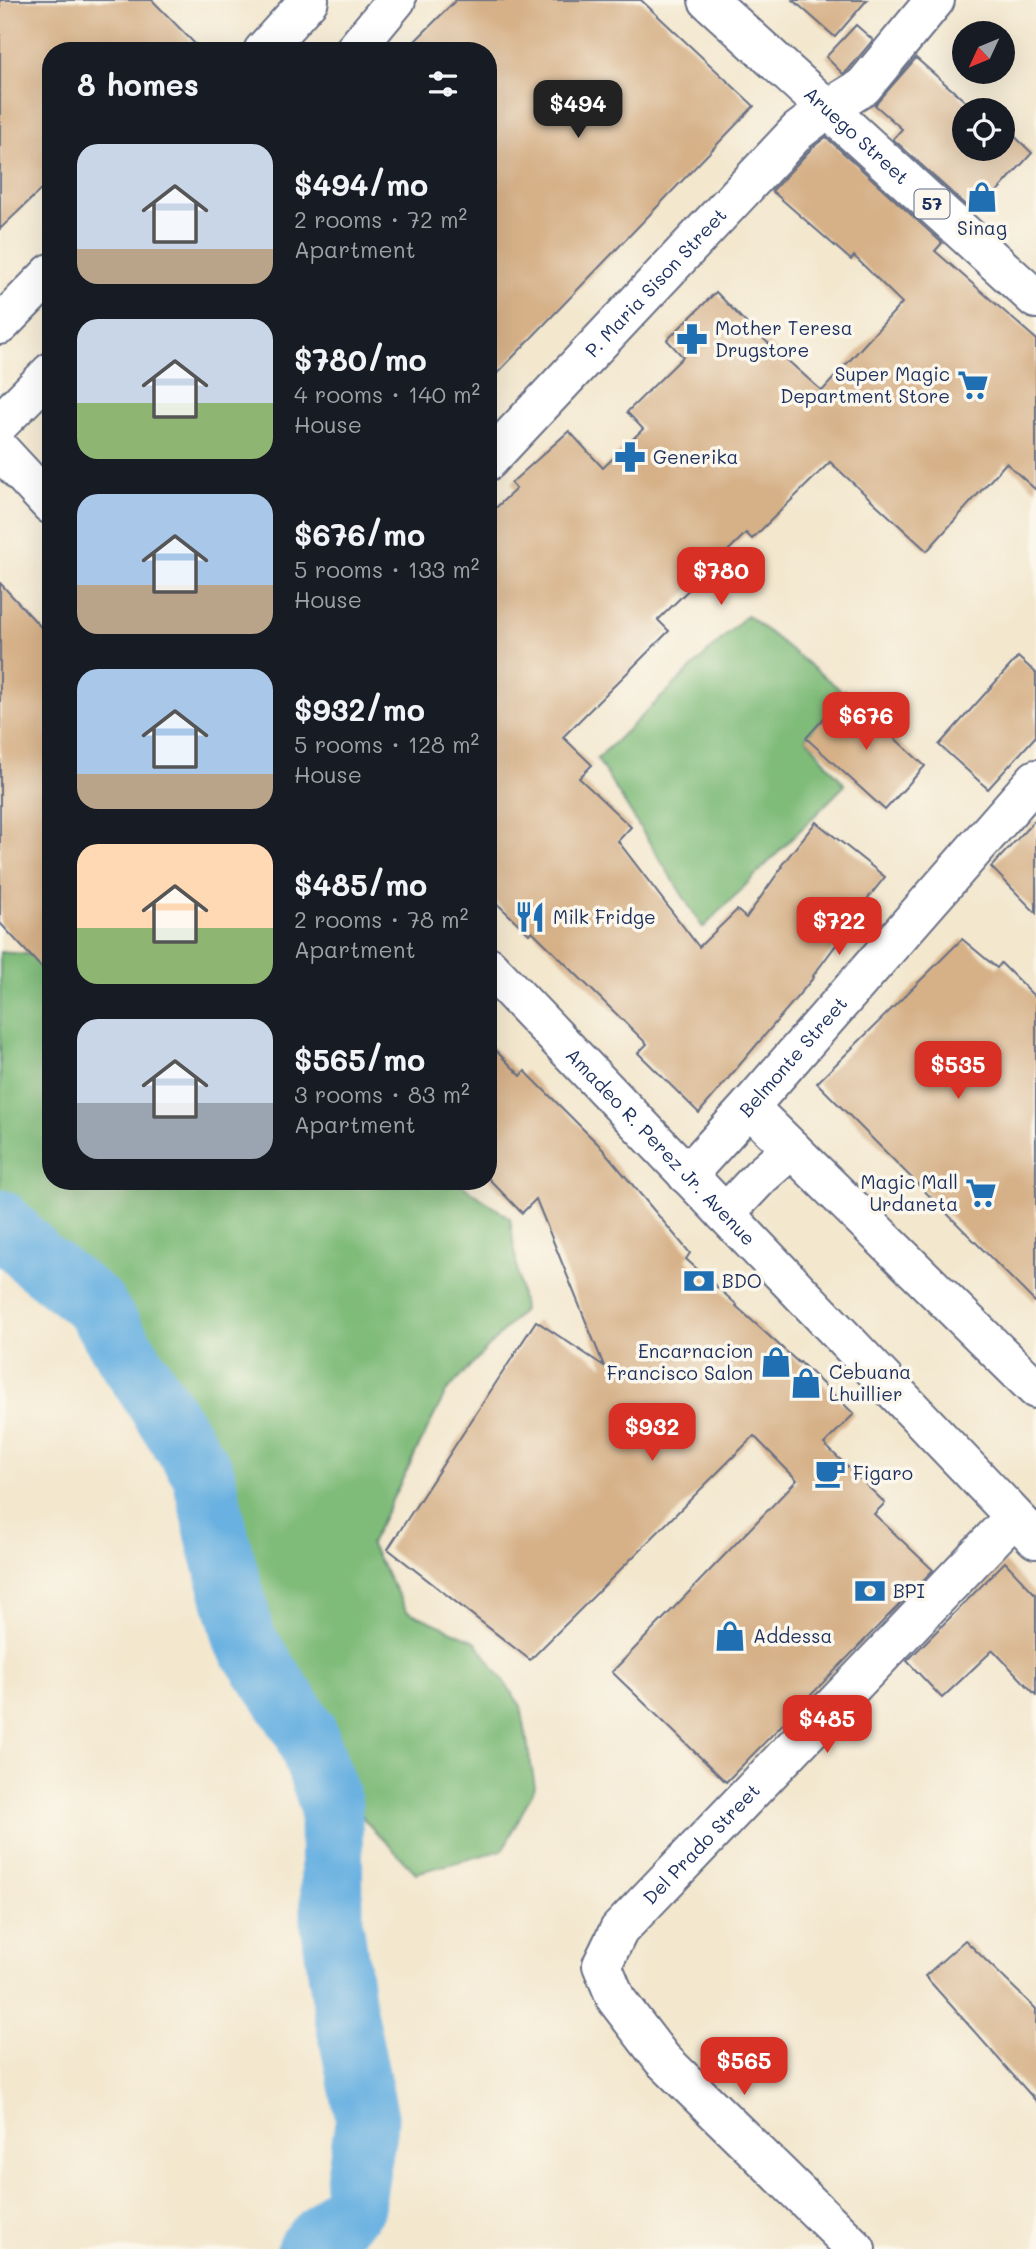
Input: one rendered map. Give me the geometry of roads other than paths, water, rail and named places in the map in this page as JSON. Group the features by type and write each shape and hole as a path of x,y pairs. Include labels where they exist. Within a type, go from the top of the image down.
{"main road":[{"path":"271,42 309,0"},
{"path":"361,42 396,0"},
{"name":"Aruego Street","path":"708,0 1036,299"},
{"name":"P. Maria Sison Street","path":"497,451 798,131 863,87 935,0"},
{"path":"0,326 42,282"},
{"path":"0,423 42,381"},
{"path":"0,450 42,487"},
{"name":"Belmonte Street","path":"687,1175 1036,779"},
{"name":"Amadeo R. Perez Jr. Avenue","path":"497,976 1025,1528"},
{"path":"749,1107 1036,1389"},
{"path":"725,1214 761,1176 792,1149"},
{"name":"Del Prado Street","path":"856,2249 662,2059 616,1999 602,1965 619,1930 1025,1528"}],"waterway":[{"path":"0,1221 36,1259 94,1304 203,1473 245,1640 305,1730 331,1805 332,1924 345,2012 367,2118 353,2206 308,2249"}],"place":[{"name":"Sinag","path":"982,197"},
{"name":"Mother Teresa Drugstore","path":"692,339"},
{"name":"Super Magic Department Store","path":"973,385"},
{"name":"Generika","path":"630,457"},
{"name":"Milk Fridge","path":"530,917"},
{"name":"Magic Mall Urdaneta","path":"981,1193"},
{"name":"BDO","path":"699,1281"},
{"name":"Encarnacion Francisco Salon","path":"776,1362"},
{"name":"Cebuana Lhuillier","path":"806,1383"},
{"name":"Figaro","path":"830,1473"},
{"name":"BPI","path":"870,1591"},
{"name":"Addessa","path":"730,1636"}]}
